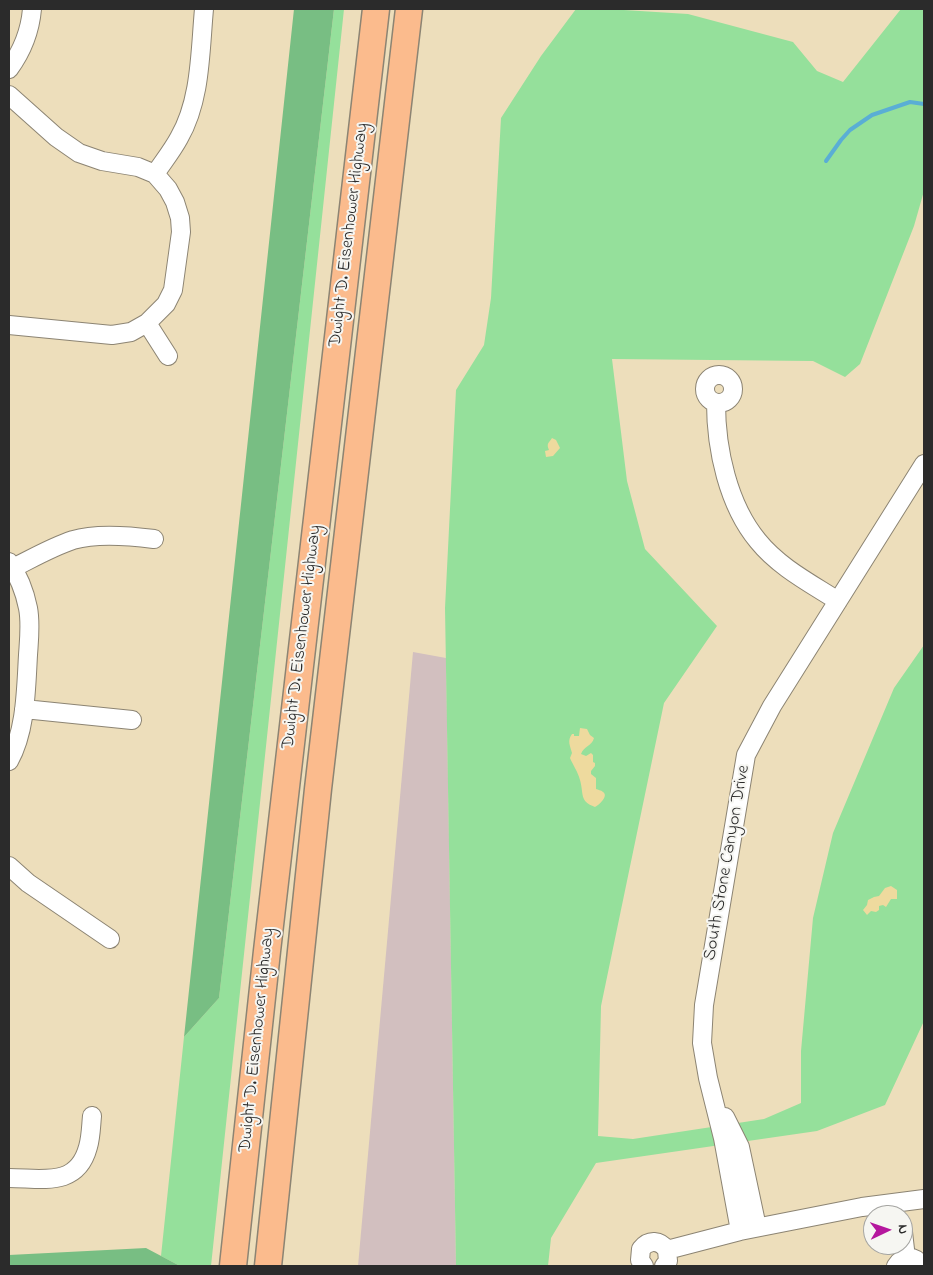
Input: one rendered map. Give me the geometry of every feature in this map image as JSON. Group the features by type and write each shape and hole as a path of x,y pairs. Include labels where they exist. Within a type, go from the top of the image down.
{"highway":[{"name":"Dwight D. Eisenhower Highway","path":"233,1266 267,951 376,9"},
{"name":"Dwight D. Eisenhower Highway","path":"268,1266 317,799 409,9"}],"street":[{"path":"9,69 26,42 31,24 32,9"},
{"path":"155,174 180,137 191,109 198,78 204,9"},
{"path":"9,95 56,137 79,153 102,161 138,167 155,174 168,189 175,202 180,218 181,232 173,290 166,304 147,323 131,332 112,335 9,325"},
{"path":"147,323 168,356"},
{"path":"716,403 719,448 726,478 741,517 758,542 792,572 838,601"},
{"name":"South Stone Canyon Drive","path":"740,1231 723,1138 708,1078 702,1042 704,1005 746,755 772,706 924,464"},
{"path":"9,761 13,753 24,709 30,629 28,609 22,588 11,565 75,540 126,536 154,539"},
{"path":"24,709 132,720"},
{"path":"9,866 28,883 110,939"},
{"name":"South Stone Canyon Drive","path":"714,1100 727,1120 740,1147 757,1227"},
{"path":"9,1178 58,1178 68,1176 78,1168 85,1157 89,1146 92,1116"},
{"path":"909,1205 924,1199"},
{"path":"644,1266 640,1260 640,1254 645,1245 650,1242 660,1243 666,1258 740,1231 863,1207"},
{"path":"901,1262 915,1258 922,1266"}],"shaded area":[{"path":"413,652 446,658 456,1266 358,1266"}],"green space":[{"path":"294,9 334,9 219,998 184,1037"},
{"path":"334,9 344,9 211,1266 180,1266 161,1256 184,1037 219,998"},
{"path":"576,9 688,14 793,42 817,71 843,82 901,9 924,9 924,191 914,226 860,364 845,377 813,361 612,359 627,481 645,549 717,626 664,703 601,1006 598,1136 633,1139 764,1119 801,1103 801,1051 813,918 833,833 894,688 924,645 924,1021 885,1105 817,1131 596,1163 551,1238 548,1266 456,1266 445,608 456,390 484,345 491,298 501,118 541,56"},
{"path":"146,1248 180,1266 9,1266 9,1255"}],"sand":[{"path":"552,438 556,440 560,448 553,456 546,457 545,451 549,450 548,444"},
{"path":"580,728 587,729 594,738 592,743 581,754 586,756 591,753 593,755 595,766 591,774 596,778 596,789 605,794 603,800 595,807 584,800 579,777 570,758 572,753 569,743 570,739 572,734 579,736"},
{"path":"891,886 897,890 897,899 891,899 886,907 883,905 879,906 879,910 876,912 871,911 867,915 863,910 868,900 879,896 885,888"}],"waterway":[{"path":"826,161 850,130 872,115 910,102 924,104"}]}
